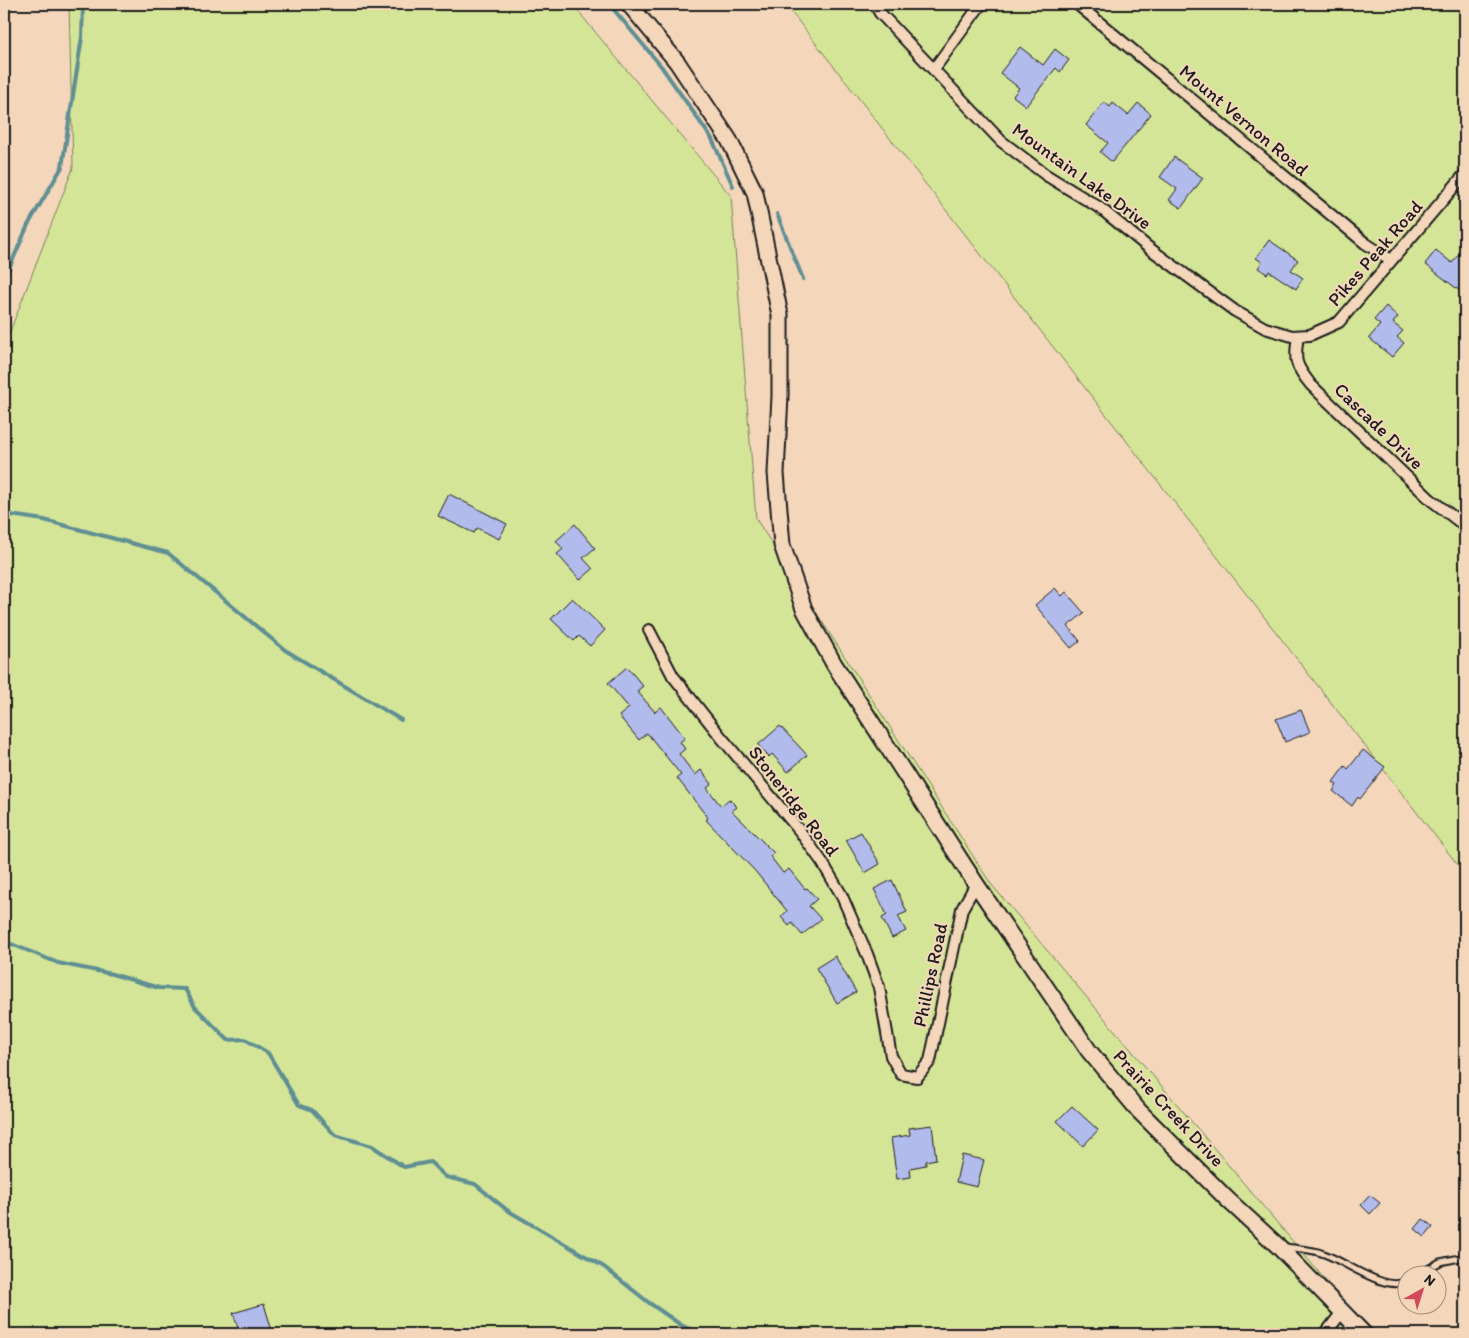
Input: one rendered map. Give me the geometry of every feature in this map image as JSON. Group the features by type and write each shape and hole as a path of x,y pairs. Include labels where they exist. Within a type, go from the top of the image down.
{"main road":[{"name":"Prairie Creek Drive","path":"629,4 677,62 729,140 756,193 780,315 780,396 776,473 782,545 804,608 834,664 976,884 1089,1051 1139,1111 1228,1200 1278,1246 1364,1334"}],"street":[{"name":"Mountain Lake Drive","path":"875,4 880,13 1001,141 1046,175 1100,208 1149,248 1235,311 1265,328 1298,336"},
{"path":"934,69 980,4"},
{"name":"Mount Vernon Road","path":"1077,4 1365,243 1391,260"},
{"name":"Pikes Peak Road","path":"1298,336 1310,335 1339,322 1465,174"},
{"name":"Cascade Drive","path":"1298,336 1295,354 1298,369 1311,385 1430,499 1465,526"},
{"name":"Stoneridge Road","path":"649,630 673,676 720,737 800,830 822,862 841,894 868,954 879,987 891,1056 900,1074 916,1077 920,1072"},
{"name":"Phillips Road","path":"920,1072 930,1061 962,909 976,884"},
{"path":"1325,1334 1342,1312"}],"lane":[{"path":"1278,1246 1323,1253 1383,1282 1396,1283"},
{"path":"1433,1266 1440,1262 1465,1257"}],"green space":[{"path":"69,4 572,4 731,196 756,519 991,884 1369,1334 4,1334 4,347 73,168"},
{"path":"785,4 1465,4 1465,874"}],"building":[{"path":"1020,47 1043,65 1055,49 1069,60 1060,72 1056,68 1026,106 1013,96 1019,88 1000,73"},
{"path":"1104,102 1110,107 1113,103 1128,115 1138,103 1151,114 1112,162 1100,152 1108,143 1086,125"},
{"path":"1174,157 1203,178 1181,208 1169,200 1177,189 1160,177"},
{"path":"1269,240 1298,260 1291,270 1303,278 1296,289 1269,271 1267,274 1258,268 1262,262 1256,258"},
{"path":"1436,250 1452,263 1459,254 1465,258 1465,295 1425,264"},
{"path":"1386,306 1398,317 1393,323 1403,331 1397,337 1404,343 1392,357 1369,338 1380,325 1374,320"},
{"path":"449,494 507,524 499,539 477,528 474,533 438,516"},
{"path":"575,524 595,548 583,558 593,569 580,580 557,554 563,549 556,541"},
{"path":"1055,588 1062,596 1066,592 1084,613 1068,626 1080,641 1071,648 1035,605"},
{"path":"572,598 605,630 590,646 579,636 574,641 551,619"},
{"path":"627,667 643,686 637,691 655,712 661,707 685,738 680,742 685,749 679,754 695,775 701,770 712,784 707,788 721,806 729,799 737,807 732,811 774,853 770,856 783,873 789,869 805,889 807,888 817,899 809,906 821,919 802,935 792,923 789,926 781,917 787,911 755,871 706,820 708,818 677,778 681,775 647,733 639,740 619,716 629,708 608,683"},
{"path":"1301,710 1310,732 1285,742 1276,719"},
{"path":"780,726 807,755 788,772 772,754 769,757 758,745"},
{"path":"1363,750 1385,767 1360,799 1358,797 1352,806 1333,791 1337,785 1333,782 1345,766 1348,769"},
{"path":"861,832 880,864 865,873 846,840"},
{"path":"892,880 907,912 898,916 906,931 892,938 882,918 887,915 874,889"},
{"path":"835,956 856,992 837,1003 816,968"},
{"path":"1072,1106 1098,1130 1083,1146 1057,1121"},
{"path":"932,1125 936,1159 926,1161 926,1165 910,1168 911,1177 897,1179 891,1138 910,1135 909,1128"},
{"path":"962,1155 984,1160 977,1187 956,1182"},
{"path":"1370,1195 1380,1203 1370,1214 1361,1205"},
{"path":"1423,1219 1433,1227 1425,1237 1415,1229"},
{"path":"264,1304 273,1334 240,1334 233,1313"}],"waterway":[{"path":"4,280 28,225 62,167 82,37 83,4"},
{"path":"609,4 661,66 712,139 733,186"},
{"path":"777,214 803,279"},
{"path":"4,514 44,520 168,553 285,650 401,720"},
{"path":"4,941 58,963 112,974 159,988 185,989 195,1007 228,1040 245,1039 268,1053 299,1105 312,1110 335,1135 372,1146 404,1167 430,1162 446,1177 475,1184 507,1210 604,1267 681,1325 701,1334"}]}
